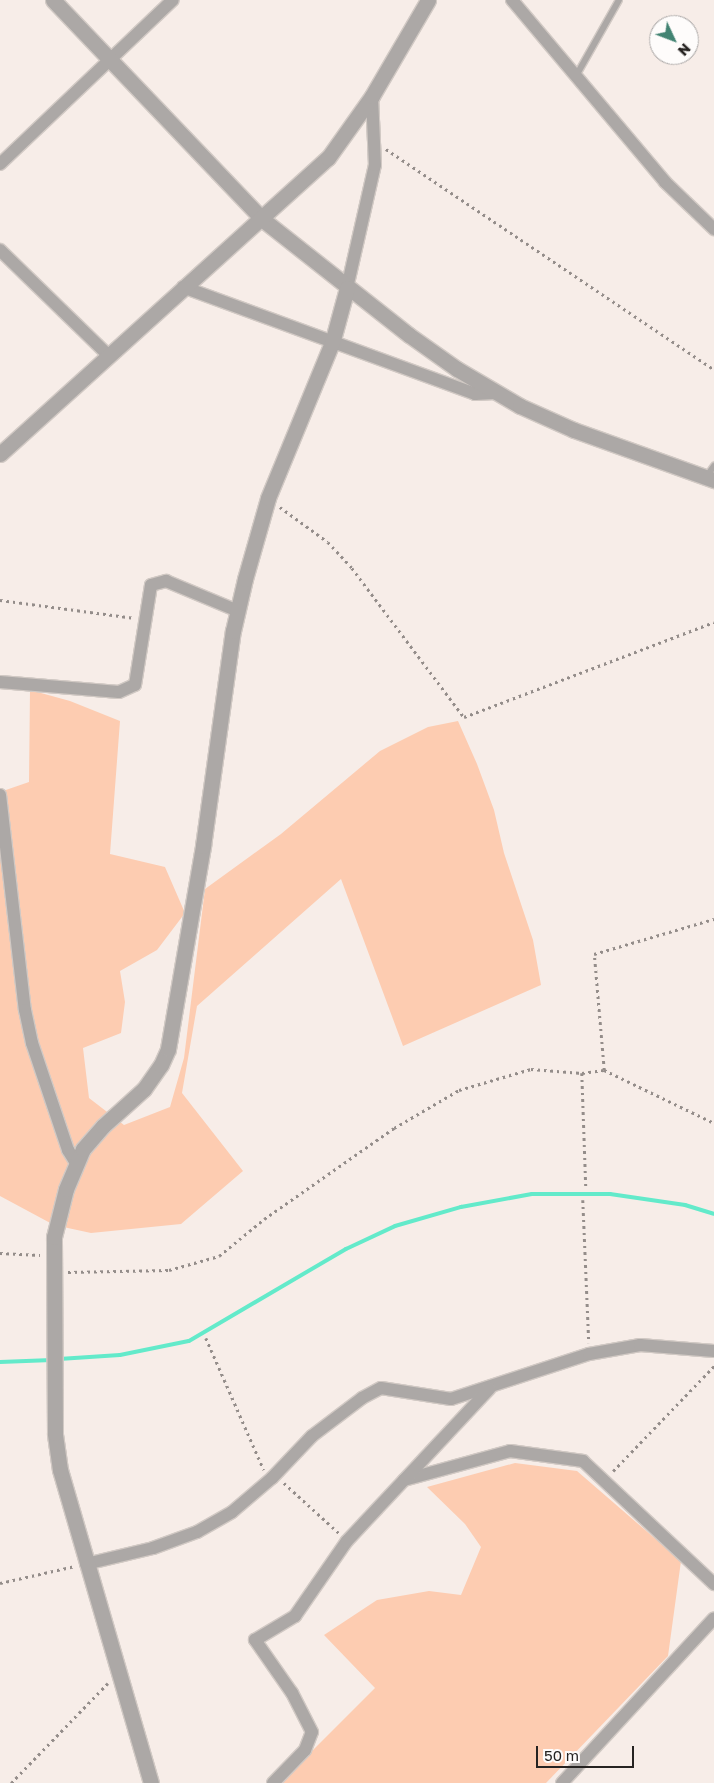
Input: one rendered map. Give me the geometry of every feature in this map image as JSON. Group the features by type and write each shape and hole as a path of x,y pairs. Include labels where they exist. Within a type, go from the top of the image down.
{"street":[{"path":"53,0 262,219 347,288 449,364 495,393 574,430 711,474"},
{"path":"2,158 172,0"},
{"path":"0,454 107,354 262,219 328,158 372,96 428,0"},
{"path":"512,0 665,182 714,229"},
{"path":"151,1783 60,1470 55,1433 54,1368 54,1266 58,1217 76,1163 103,1126 144,1089 161,1065 168,1049 203,846 238,611 268,498 332,343 347,288 375,165 372,96"},
{"path":"0,250 107,354"},
{"path":"183,287 475,394 495,393"},
{"path":"0,682 119,692 135,686 151,585 166,581 238,611"},
{"path":"0,795 25,1010 32,1044 68,1150 76,1163"},
{"path":"86,1564 153,1548 197,1532 232,1512 274,1476 312,1436 362,1398 382,1388 451,1399 589,1354 640,1345 714,1351"},
{"path":"272,1783 305,1750 312,1732 292,1693 255,1640 295,1616 347,1541 492,1386"},
{"path":"404,1480 510,1451 583,1461 714,1584"},
{"path":"562,1783 714,1618"}],"lane":[{"path":"576,76 619,0"}],"path":[{"path":"374,141 714,369"},
{"path":"268,498 328,542 346,562 464,717 714,622"},
{"path":"0,600 146,620"},
{"path":"604,1070 594,954 714,919"},
{"path":"0,1253 44,1255 54,1266 169,1270 219,1256 264,1220 394,1128 460,1090 531,1069 582,1073 604,1070 714,1123"},
{"path":"582,1073 586,1186"},
{"path":"583,1200 589,1354"},
{"path":"206,1338 262,1467 347,1541"},
{"path":"605,1480 714,1366"},
{"path":"0,1583 86,1564"},
{"path":"11,1783 118,1673"}],"shaded area":[{"path":"30,690 70,701 120,721 110,854 165,867 185,913 157,950 120,971 125,1002 121,1033 83,1048 89,1098 124,1125 170,1107 184,1058 205,889 281,834 380,751 428,727 458,721 477,764 494,810 504,853 533,940 541,985 403,1046 341,879 197,1006 182,1093 243,1171 181,1224 91,1233 54,1225 0,1196 0,792 29,782"},
{"path":"515,1463 577,1471 681,1561 668,1656 546,1783 280,1783 375,1688 324,1635 377,1600 429,1591 461,1595 481,1547 465,1524 427,1487"}],"waterway":[{"path":"59,1359 120,1355 189,1341 346,1249 395,1226 461,1207 532,1194 610,1194 685,1205 714,1214"},
{"path":"0,1362 52,1360"}]}
